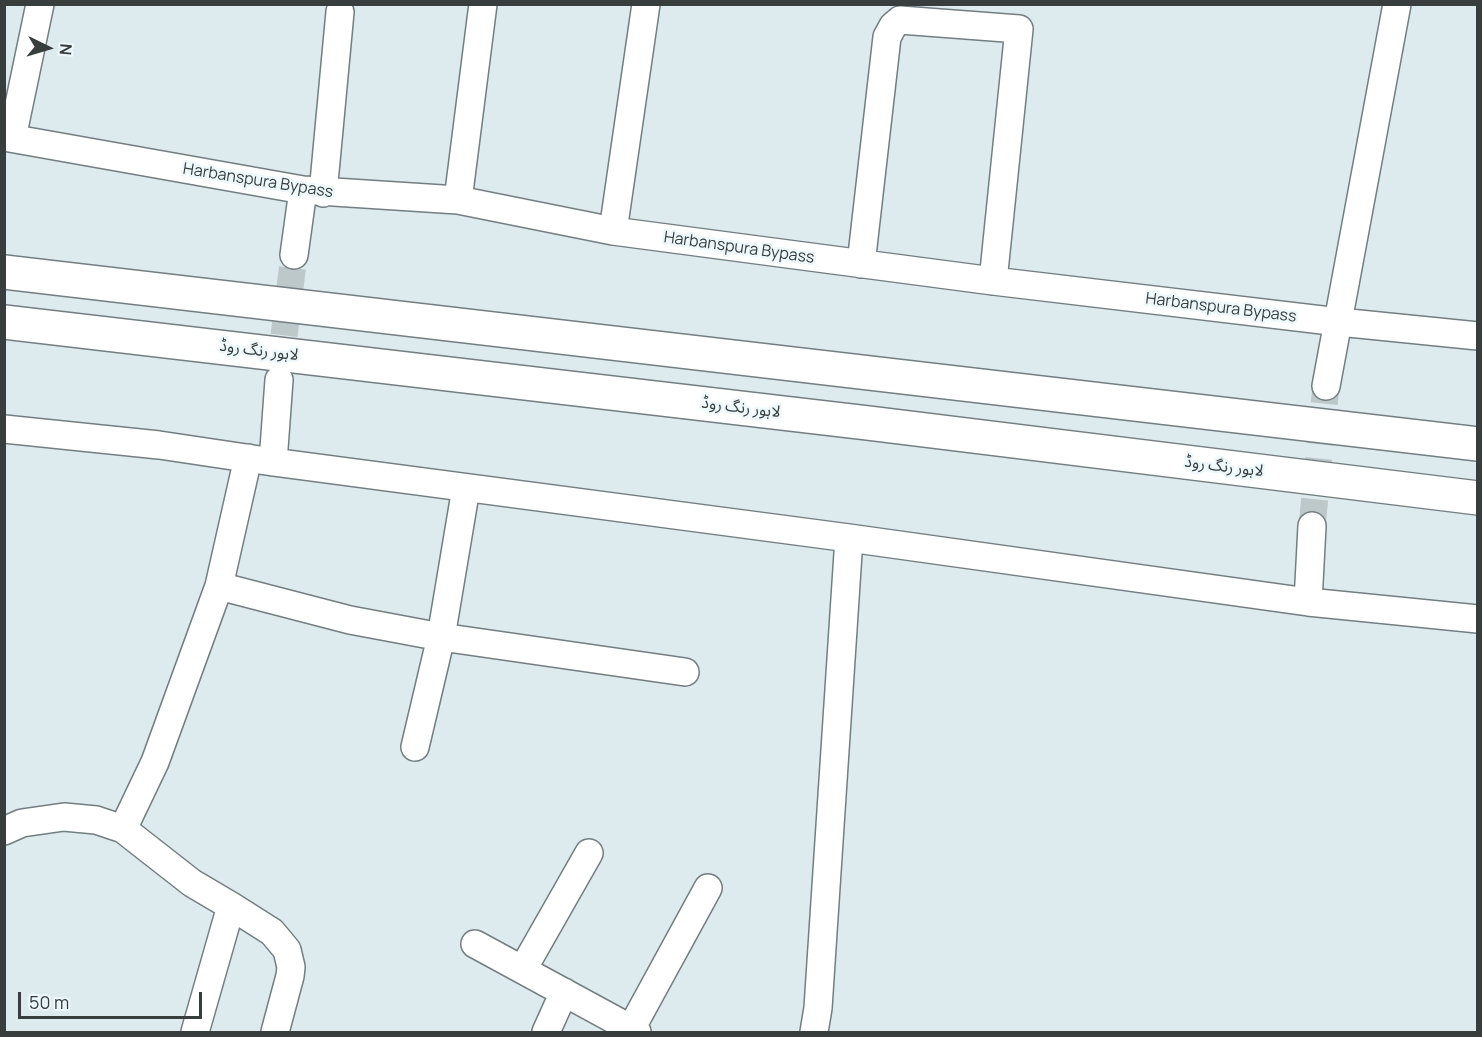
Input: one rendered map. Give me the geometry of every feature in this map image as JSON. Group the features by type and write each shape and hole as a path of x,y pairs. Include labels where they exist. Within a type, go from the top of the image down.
{"highway":[{"path":"4,272 1478,444"},
{"name":"لاہور رنگ روڈ","path":"4,322 868,423 1478,498"}],"street":[{"path":"8,137 39,4"},
{"path":"458,200 483,4"},
{"path":"613,231 645,4"},
{"path":"1326,386 1397,4"},
{"path":"294,255 313,191 340,12"},
{"path":"861,264 887,37 893,26 900,20 1019,29 993,281"},
{"name":"Harbanspura Bypass","path":"8,137 313,191 458,200 613,231 993,281 1478,336"},
{"path":"123,829 155,762 219,586 260,460 279,380"},
{"path":"4,429 159,445 1308,602 1478,619"},
{"path":"415,747 441,637 466,488"},
{"path":"1308,602 1312,526"},
{"path":"814,1032 818,1008 849,538"},
{"path":"219,586 350,620 441,637 685,672"},
{"path":"4,831 22,823 64,817 96,820 123,829 192,883 272,932 287,950 291,967 275,1032"},
{"path":"523,969 589,853"},
{"path":"475,944 634,1031 708,888"},
{"path":"195,1032 231,906"},
{"path":"546,1032 564,992"}],"tunnel":[{"path":"279,376 294,255"},
{"path":"1312,526 1326,386"}]}
